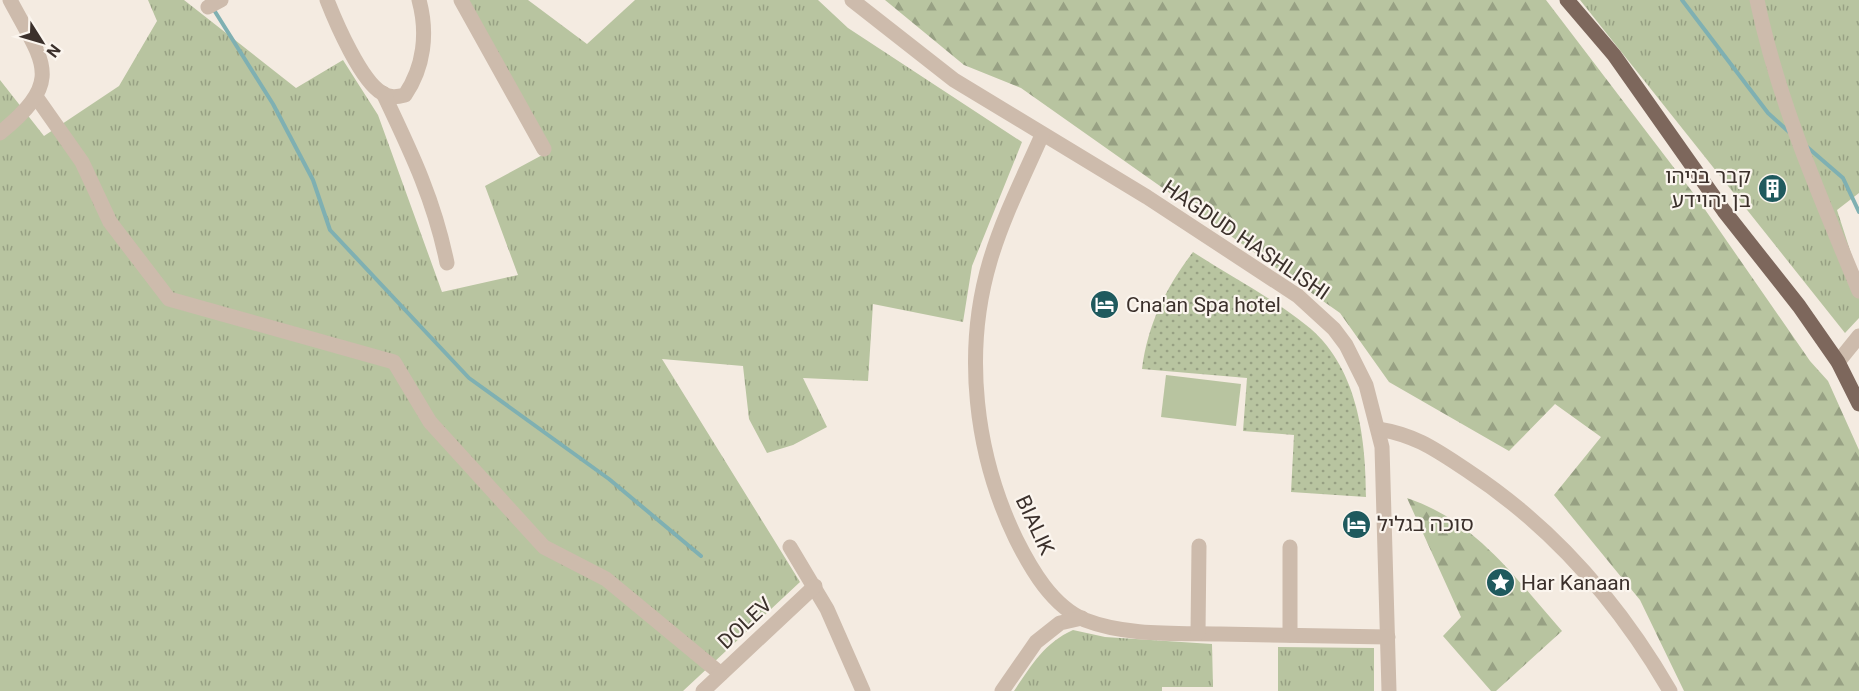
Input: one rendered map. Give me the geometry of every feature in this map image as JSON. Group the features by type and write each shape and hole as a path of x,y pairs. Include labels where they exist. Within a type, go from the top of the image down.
{"main road":[{"path":"1567,0 1614,55 1724,211 1798,306 1838,362 1859,404"}],"street":[{"path":"0,133 37,98 43,73 40,56 10,0"},
{"path":"327,0 370,83 383,93 394,97 405,94 414,82 425,32 419,0"},
{"path":"461,0 544,149"},
{"name":"HAGDUD HASHLISHI","path":"852,0 954,80 1147,197 1264,273 1311,308 1334,329 1359,368 1378,429 1385,483 1389,691"},
{"path":"1756,0 1766,43 1793,131 1859,291"},
{"path":"383,93 427,186 447,263"},
{"path":"37,98 82,162 110,222 169,299 394,362 430,422 544,547 606,579 721,674"},
{"name":"BIALIK","path":"1042,135 1005,217 990,261 976,338 978,405 983,443 1007,520 1028,563 1047,589 1082,618 1104,626 1198,633 1388,637"},
{"path":"1838,362 1859,336"},
{"path":"1378,429 1419,439 1507,496 1536,520 1564,548 1648,652 1670,691"},
{"path":"1198,633 1199,546"},
{"path":"790,547 815,586 863,691"},
{"path":"1290,547 1290,635"},
{"name":"DOLEV","path":"703,691 815,586"},
{"path":"1002,691 1036,642 1060,623 1082,618"}],"green space":[{"path":"148,0 184,0 296,88 343,60 378,115 442,292 518,275 485,186 546,153 463,0 528,0 587,44 635,0 818,0 848,28 1022,142 972,266 963,322 873,304 868,381 803,378 827,427 793,445 767,453 749,419 743,366 662,359 800,582 683,691 0,691 0,80 44,136 119,86 157,21"},
{"path":"885,0 1546,0 1697,198 1810,361 1828,381 1859,450 1859,691 1684,691 1640,600 1554,495 1601,437 1555,404 1509,451 1389,382 1340,313 1021,88 964,65"},
{"path":"1580,0 1859,0 1859,193 1837,210 1859,278 1859,318 1845,333"},
{"path":"1193,252 1293,315 1323,341 1337,360 1355,403 1360,426 1364,450 1366,497 1291,492 1294,435 1243,431 1247,378 1142,369 1153,322 1159,308 1166,293"},
{"path":"1166,375 1241,384 1236,426 1161,417"},
{"path":"1407,498 1432,508 1474,536 1493,553 1562,631 1496,691 1491,691 1443,636 1461,617"},
{"path":"1073,630 1105,637 1212,644 1213,687 1162,687 1162,691 1014,691 1046,648"},
{"path":"1278,647 1374,648 1374,691 1278,691"}],"waterway":[{"path":"1682,0 1768,113 1789,132"},
{"path":"214,10 273,104 313,180 330,230 469,378 609,479 701,556"},
{"path":"1806,146 1843,178 1859,212"}],"place":[{"name":"קבר בניהו בן יהוידע","path":"1772,188"},
{"name":"Cna'an Spa hotel","path":"1105,305"},
{"name":"סוכה בגליל","path":"1356,524"},
{"name":"Har Kanaan","path":"1500,583"}]}
